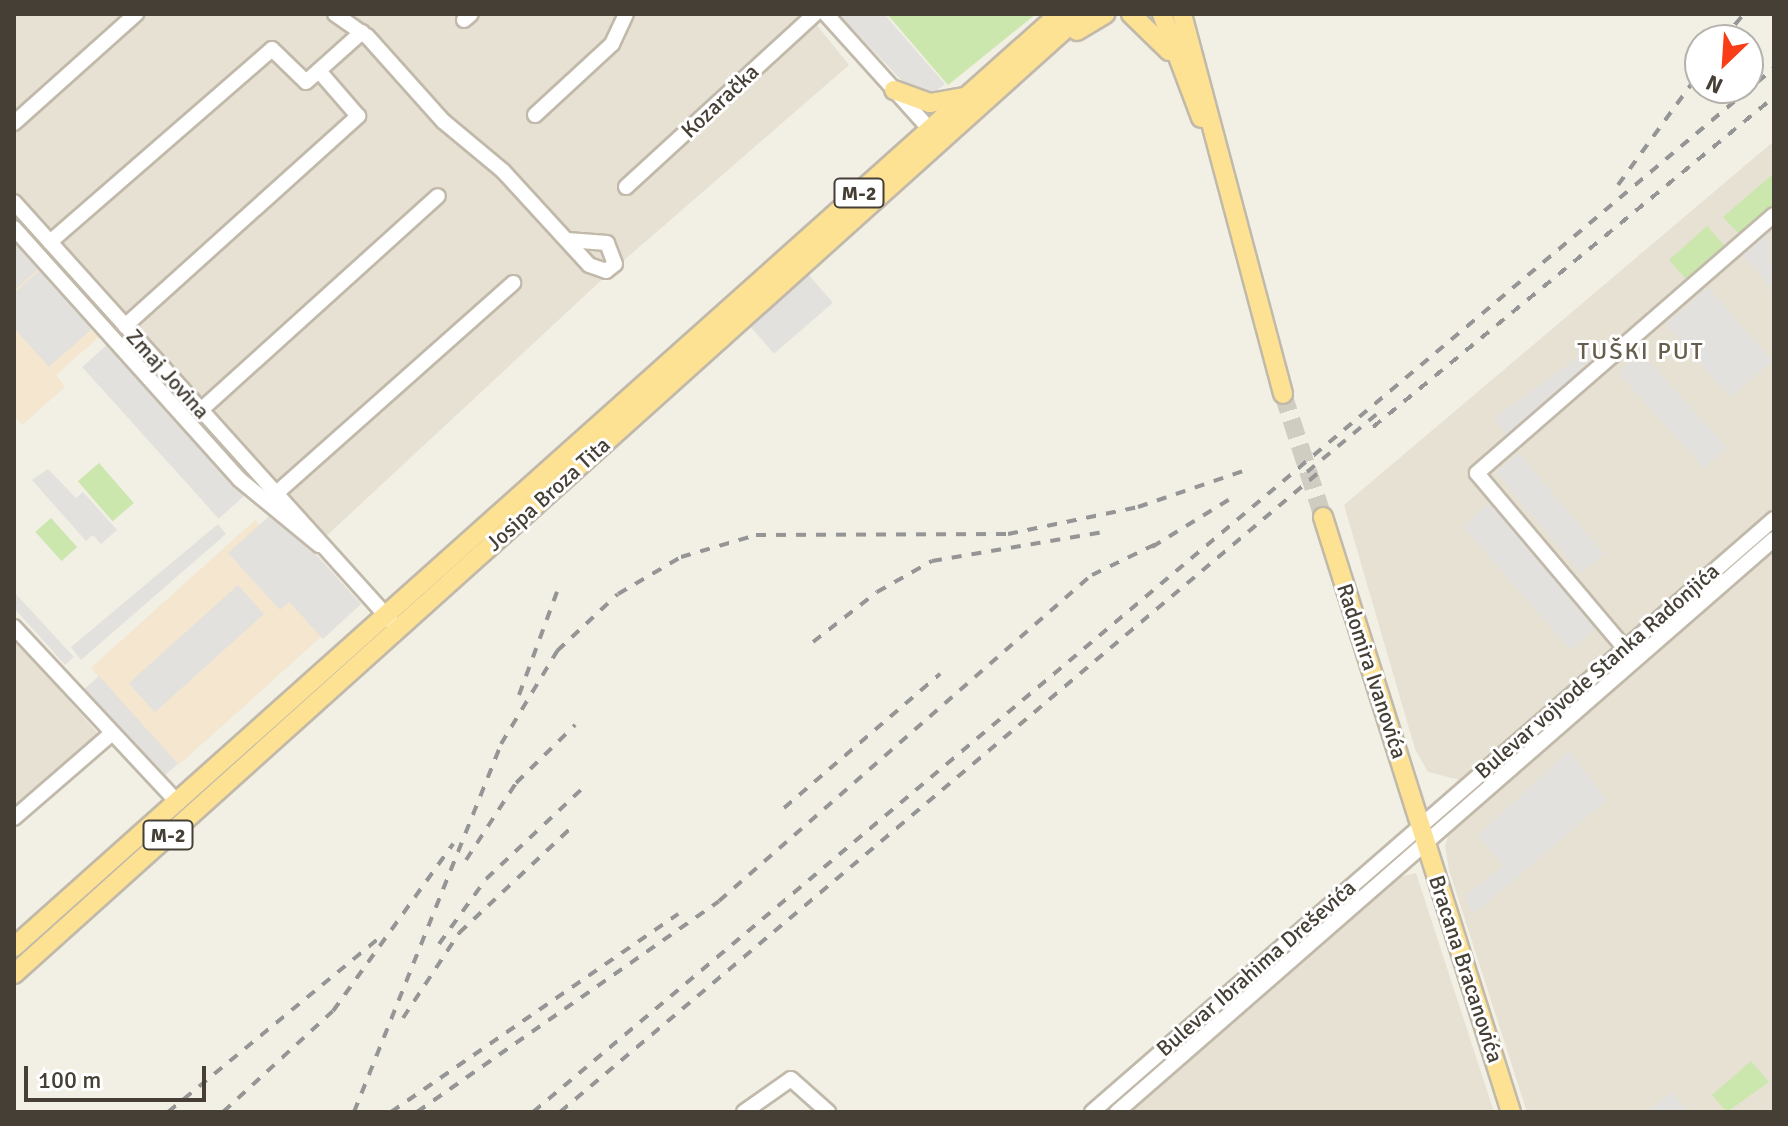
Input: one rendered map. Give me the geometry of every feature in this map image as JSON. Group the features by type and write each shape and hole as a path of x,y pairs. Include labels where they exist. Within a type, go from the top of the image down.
{"main road":[{"name":"Josipa Broza Tita","path":"936,135 969,95 1059,14"},
{"name":"Josipa Broza Tita","path":"14,974 391,622 936,135 1082,14"},
{"path":"1043,49 1105,14"},
{"path":"1131,14 1179,66"},
{"path":"1162,14 1179,66 1208,131"},
{"path":"1182,14 1208,131 1283,394"},
{"path":"894,90 930,103 969,95"},
{"name":"Radomira Ivanovića","path":"1323,517 1423,833"},
{"name":"Josipa Broza Tita","path":"14,947 177,802 391,622"},
{"name":"Bracana Bracanovića","path":"1423,833 1511,1112"}],"street":[{"path":"14,123 136,14"},
{"path":"335,14 362,32 567,240"},
{"path":"535,115 612,44 626,14"},
{"name":"Kozaračka","path":"626,187 815,14"},
{"path":"826,14 936,135"},
{"path":"50,242 272,49 306,82 362,32"},
{"path":"125,326 358,116 319,71"},
{"path":"201,410 438,196"},
{"name":"Zmaj Jovina","path":"14,202 201,410 270,498"},
{"path":"1634,660 1477,473 1774,215"},
{"name":"Zmaj Jovina","path":"14,228 270,498 323,546 391,622"},
{"path":"270,498 513,283"},
{"name":"Bulevar vojvode Stanka Radonjića","path":"1423,833 1624,647 1774,519"},
{"name":"Bulevar vojvode Stanka Radonjića","path":"1423,833 1634,660 1774,539"},
{"path":"14,627 177,802"},
{"path":"14,818 112,733"},
{"name":"Bulevar Ibrahima Dreševića","path":"1092,1112 1423,833"},
{"name":"Bulevar Ibrahima Dreševića","path":"1117,1112 1423,833"},
{"path":"744,1112 791,1079 828,1112"}],"shaded area":[{"path":"14,14 808,14 849,65 607,275 322,540 14,194"},
{"path":"838,14 884,14 945,84 932,94 910,89"},
{"path":"1774,141 1774,507 1460,780 1428,772 1415,749 1344,505"},
{"path":"1774,220 1768,238 1774,291 1739,251"},
{"path":"14,234 42,266 16,289 14,286"},
{"path":"38,265 101,335 56,375 65,387 22,425 14,416 14,286"},
{"path":"42,268 95,326 49,367 14,328 14,293"},
{"path":"808,274 833,303 774,354 749,325"},
{"path":"1708,287 1772,361 1730,398 1666,324"},
{"path":"109,343 246,495 219,519 82,367"},
{"path":"1592,347 1609,370 1511,442 1494,418"},
{"path":"1641,352 1727,448 1704,469 1618,373"},
{"path":"1519,453 1604,554 1581,573 1496,472"},
{"path":"48,469 76,498 83,492 117,530 101,544 93,535 86,541 32,480"},
{"path":"1489,503 1597,628 1571,650 1463,526"},
{"path":"276,510 361,604 323,639 289,602 280,610 228,553"},
{"path":"255,520 343,617 178,765 91,668"},
{"path":"218,524 226,534 81,660 71,647"},
{"path":"1774,541 1774,1112 1527,1112 1449,870 1445,845 1454,822"},
{"path":"238,585 264,614 155,712 129,683"},
{"path":"14,592 74,657 65,665 14,608"},
{"path":"14,638 101,737 14,808"},
{"path":"99,676 178,764 160,780 81,692"},
{"path":"1569,751 1607,800 1473,915 1465,896 1503,866 1478,835"},
{"path":"1416,873 1494,1112 1126,1112 1395,878"},
{"path":"1671,1092 1689,1112 1647,1112"}],"green space":[{"path":"887,14 1036,14 948,85"},
{"path":"1774,173 1774,204 1739,234 1723,217"},
{"path":"1707,226 1727,248 1689,282 1669,260"},
{"path":"99,463 134,503 113,521 78,481"},
{"path":"51,518 77,547 61,561 35,532"},
{"path":"1751,1061 1769,1082 1727,1112 1712,1095"}],"tunnel":[{"path":"1283,394 1323,517"}],"railway":[{"path":"1736,24 1744,14"},
{"path":"533,1112 1774,68"},
{"path":"1618,185 1684,94"},
{"path":"1373,427 1774,97"},
{"path":"1307,472 1378,413"},
{"path":"560,1112 1324,468"},
{"path":"354,1112 501,744 557,651 618,594 681,557 756,535 1008,534 1138,507 1249,469"},
{"path":"1152,547 1230,499"},
{"path":"813,642 877,592 932,561 1104,532"},
{"path":"417,1112 719,901 1092,575 1162,541"},
{"path":"519,695 558,589"},
{"path":"784,808 940,674"},
{"path":"466,860 516,783 575,725"},
{"path":"439,944 486,879 585,786"},
{"path":"403,1018 459,933 573,826"},
{"path":"223,1112 333,1011 453,844"},
{"path":"391,1112 678,914"},
{"path":"168,1112 378,939"}],"district":[{"name":"TUŠKI PUT","path":"1641,352"}]}
